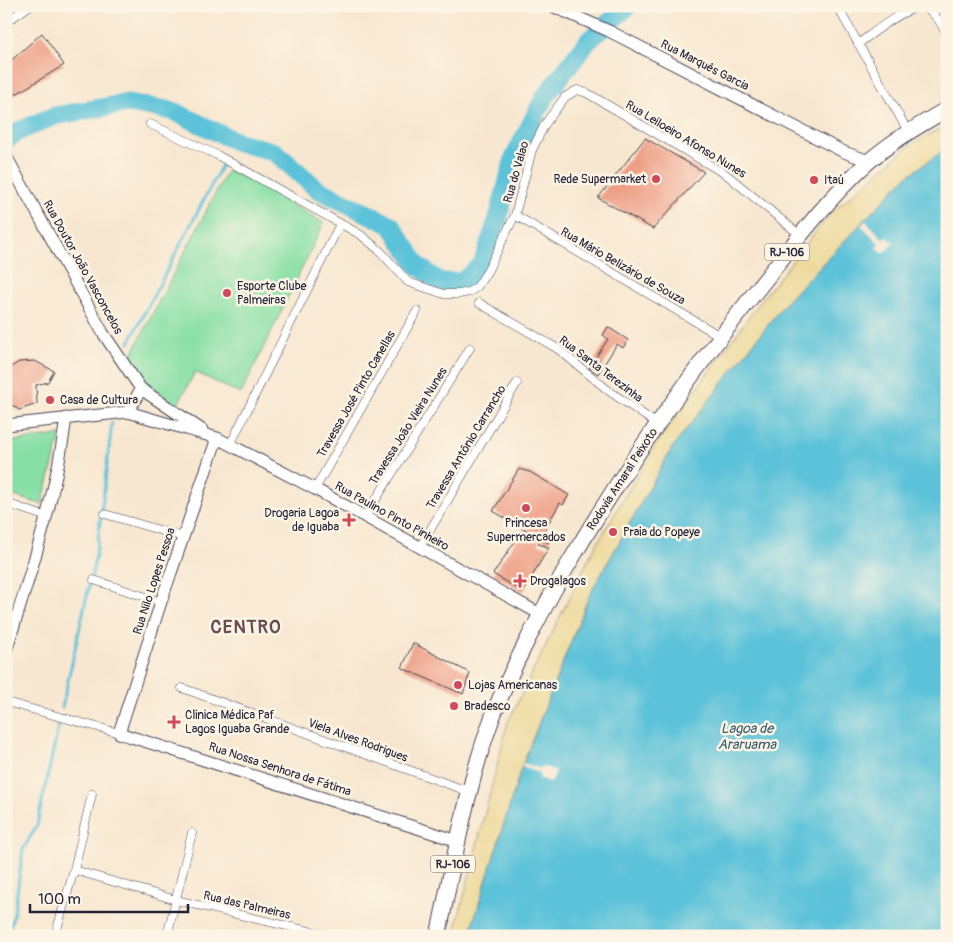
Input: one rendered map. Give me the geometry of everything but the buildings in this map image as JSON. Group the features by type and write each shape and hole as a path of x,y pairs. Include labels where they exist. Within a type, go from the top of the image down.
{"highway":[{"name":"Rodovia Amaral Peixoto","path":"438,936 470,792 494,715 516,660 540,614 600,511 657,424 720,336 800,236 869,161 909,132 947,109"}],"street":[{"path":"6,22 29,6"},
{"name":"Rua Marquês Garcia","path":"552,6 609,31 844,152 869,161"},
{"path":"837,6 909,132"},
{"path":"858,44 913,8 923,7 936,16 947,34"},
{"name":"Rua do Valao","path":"150,124 217,155 373,244 408,282 444,294 459,294 469,292 477,287 488,270 515,215 532,150 545,124 566,97 577,90"},
{"name":"Rua Leiloeiro Afonso Nunes","path":"577,90 587,93 727,174 800,236"},
{"path":"844,152 857,173"},
{"name":"Rua Doutor João Vasconcelos","path":"6,156 103,333 141,389"},
{"name":"Rua Mário Belizário de Souza","path":"515,215 720,336"},
{"path":"230,445 340,224"},
{"name":"Rua Santa Terezinha","path":"479,302 558,349 609,392 657,424"},
{"name":"Travessa José Pinto Canellas","path":"314,489 417,311"},
{"name":"Travessa João Vieira Nunes","path":"365,517 470,348"},
{"name":"Travessa Antônio Carrancho","path":"420,547 517,383"},
{"path":"128,412 141,389 177,414 217,438"},
{"path":"9,423 128,412 217,438"},
{"path":"169,425 176,423 177,414"},
{"path":"6,651 47,517 66,418"},
{"name":"Rua Paulino Pinto Pinheiro","path":"217,438 314,489 540,614"},
{"name":"Rua Nilo Lopes Pessoa","path":"119,733 217,438"},
{"path":"6,503 47,517"},
{"path":"105,514 183,537"},
{"path":"94,580 161,602"},
{"name":"Viela Alves Rodrigues","path":"182,688 470,792"},
{"name":"Rua Nossa Senhora de Fátima","path":"6,702 119,733 458,841"},
{"path":"55,936 74,870 92,794"},
{"path":"167,936 192,833"},
{"name":"Rua das Palmeiras","path":"74,870 176,900 330,936"}],"green space":[{"name":"Esporte Clube Palmeiras","path":"228,169 324,223 241,394 195,372 176,408 127,363"},
{"path":"61,435 42,504 6,494 6,442"}],"sand":[{"name":"Praia do Popeye","path":"947,125 947,148 905,178 786,302 672,448 589,596 522,766 469,936 454,936 508,722 592,552 656,444 766,294 830,214 909,146"}],"water":[{"name":"Lagoa de Araruama","path":"947,148 947,936 469,936 522,766 589,596 672,448 786,302 905,178"}],"pier":[{"path":"866,221 883,239 886,236 894,243 883,253 877,247 880,244 861,225"},
{"path":"523,763 541,769 542,766 556,771 551,783 539,778 540,773 522,766"}],"waterway":[{"path":"6,140 17,132 54,116 128,103 173,111 235,141 275,152 317,189 391,225 418,266 440,282 462,282 482,265 498,218 514,158 544,98 588,41 628,6"},
{"path":"232,148 235,141"},
{"path":"129,343 222,165"},
{"path":"62,707 96,555 112,423"},
{"path":"7,936 14,914 23,850 37,825 59,724"}],"place":[{"name":"Rede Supermarket","path":"656,179"},
{"name":"Itaú","path":"814,180"},
{"name":"Esporte Clube Palmeiras","path":"227,293"},
{"name":"Casa de Cultura","path":"50,400"},
{"name":"Princesa Supermercados","path":"526,508"},
{"name":"Drogaria Lagoa de Iguaba","path":"349,520"},
{"name":"Praia do Popeye","path":"613,532"},
{"name":"Drogalagos","path":"520,581"},
{"name":"Lojas Americanas","path":"458,685"},
{"name":"Bradesco","path":"454,706"},
{"name":"Clinica Médica Paf Lagos Iguaba Grande","path":"174,722"}],"district":[{"name":"CENTRO","path":"246,627"}]}
